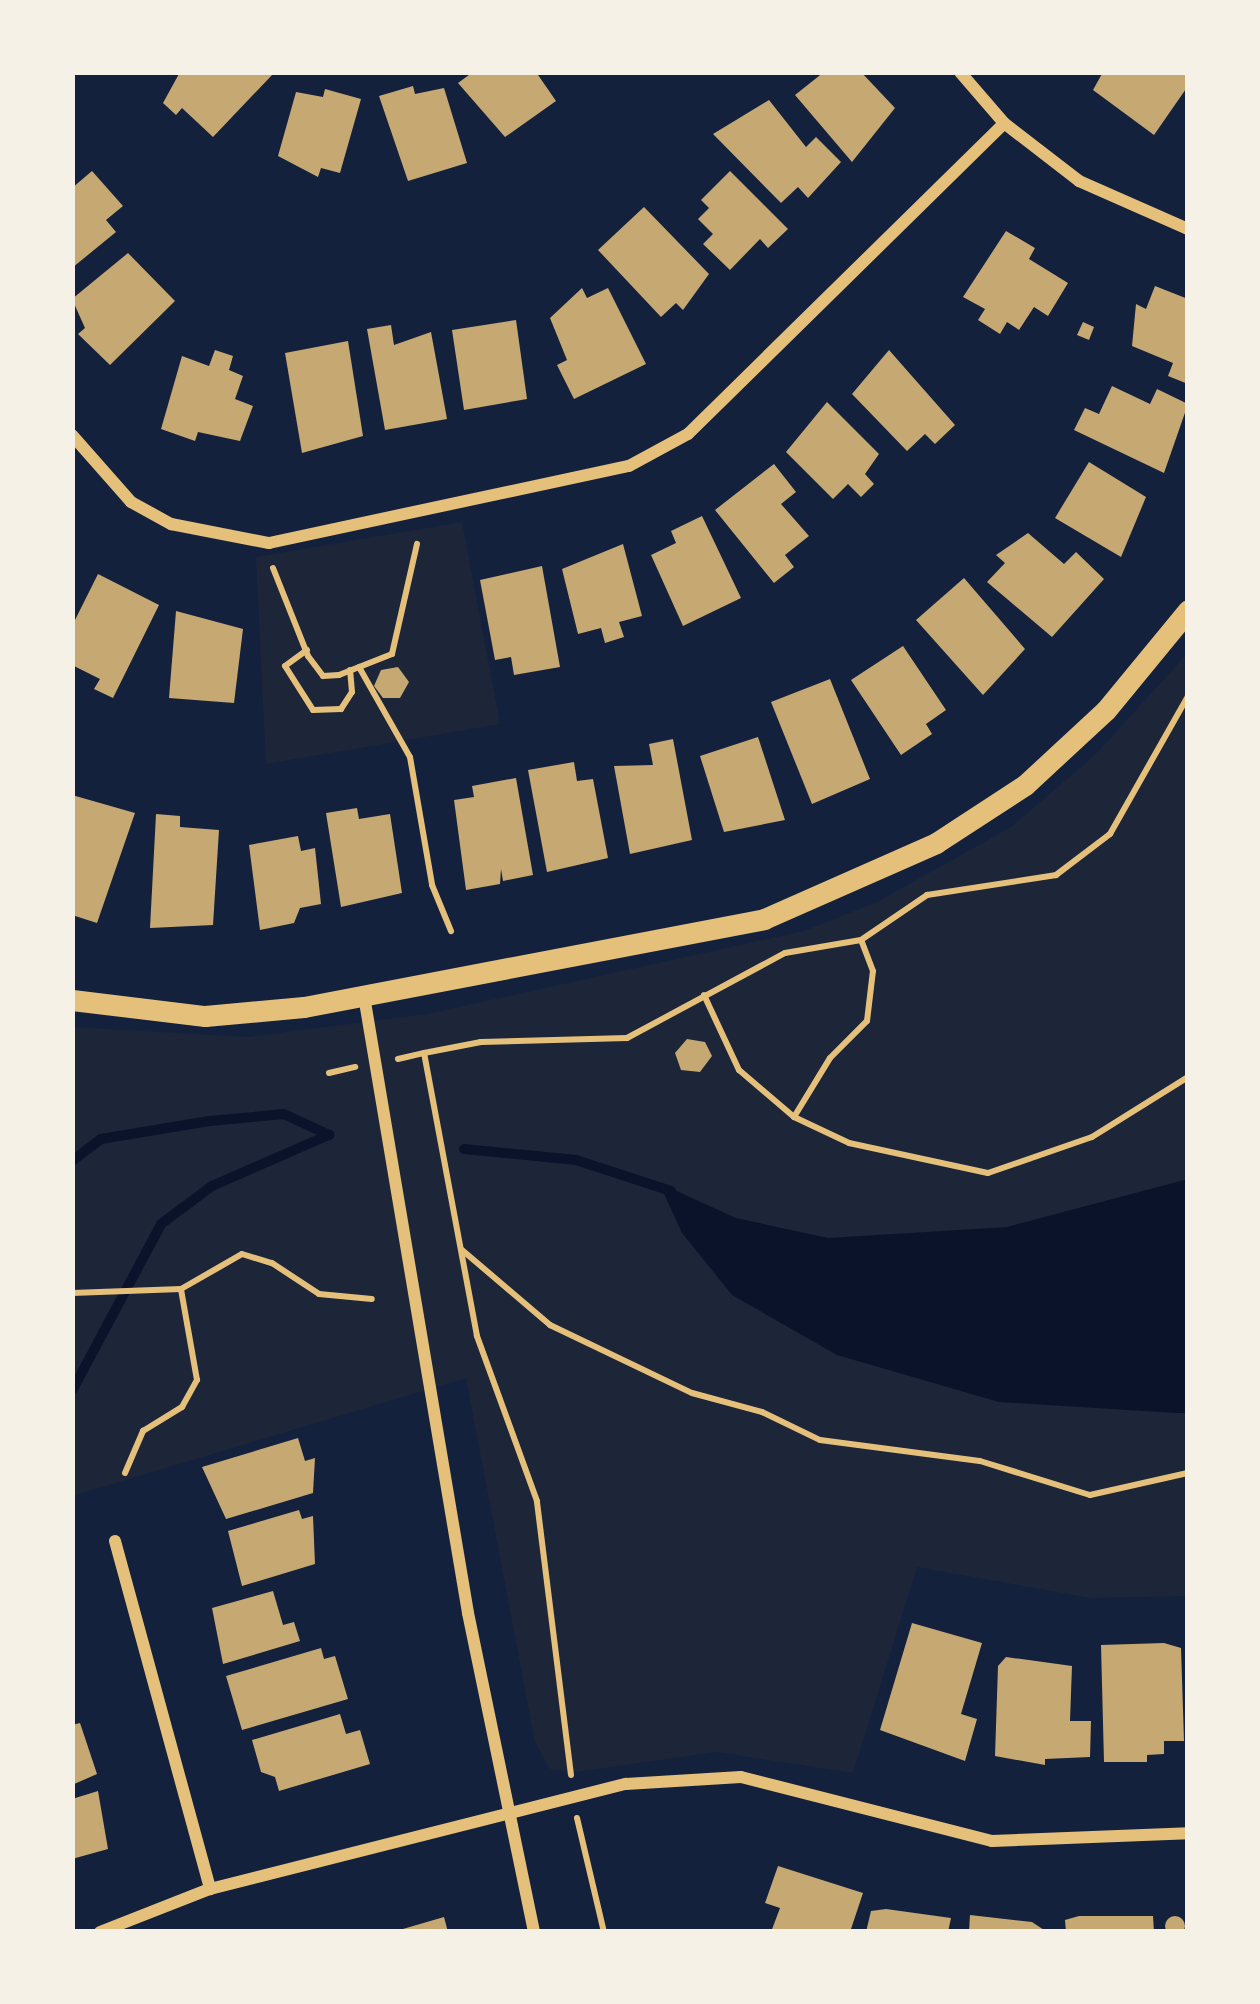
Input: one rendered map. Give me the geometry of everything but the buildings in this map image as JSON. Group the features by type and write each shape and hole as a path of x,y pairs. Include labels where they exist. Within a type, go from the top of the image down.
{"street":[{"path":"960,72 1004,123 1079,182 1188,229"},
{"path":"72,435 131,502 171,524 269,543 629,466 688,434 1004,123"},
{"path":"72,1000 205,1016 364,996 764,919 841,890 937,843 1025,785 1106,710 1188,610"},
{"path":"364,996 506,1818 534,1932"},
{"path":"115,1541 211,1889"},
{"path":"100,1932 211,1889 626,1784 741,1777 992,1841 1188,1833"}],"path":[{"path":"273,568 323,676 354,668 398,644 417,544"},
{"path":"307,650 289,658 286,675 313,710 341,709 352,692 354,668"},
{"path":"354,668 410,758 432,885 451,931"},
{"path":"569,1764 537,1501 477,1336 424,1054 481,1042 627,1038 785,952 861,940 927,896 1028,885 1078,862 1110,834 1188,696"},
{"path":"794,1117 830,1058 867,1021 873,970 861,940"},
{"path":"704,995 739,1070 794,1117 849,1143 988,1173 1092,1137 1188,1077"},
{"path":"461,1250 550,1325 692,1393 820,1440 980,1461 1090,1495 1188,1473"},
{"path":"72,1293 181,1289 242,1254 272,1263 319,1294 372,1299"},
{"path":"125,1473 143,1431 182,1407 197,1381 181,1289"},
{"path":"580,1828 604,1932"}],"shaded area":[{"path":"462,522 500,724 266,764 256,557"},
{"path":"1188,653 1188,1596 1090,1598 917,1567 853,1773 716,1752 576,1772 550,1769 535,1742 466,1378 72,1496 72,1027 248,1037 427,1014 804,931 877,902 1011,827 1095,755"},
{"path":"1188,1179 1188,1413 999,1402 837,1355 732,1295 682,1233 659,1183 736,1218 828,1238 1007,1227"}],"waterway":[{"path":"72,1161 101,1139 210,1121 284,1114 329,1135"},
{"path":"72,1391 161,1224 212,1186 329,1135"},
{"path":"464,1149 576,1160 671,1191"}]}
